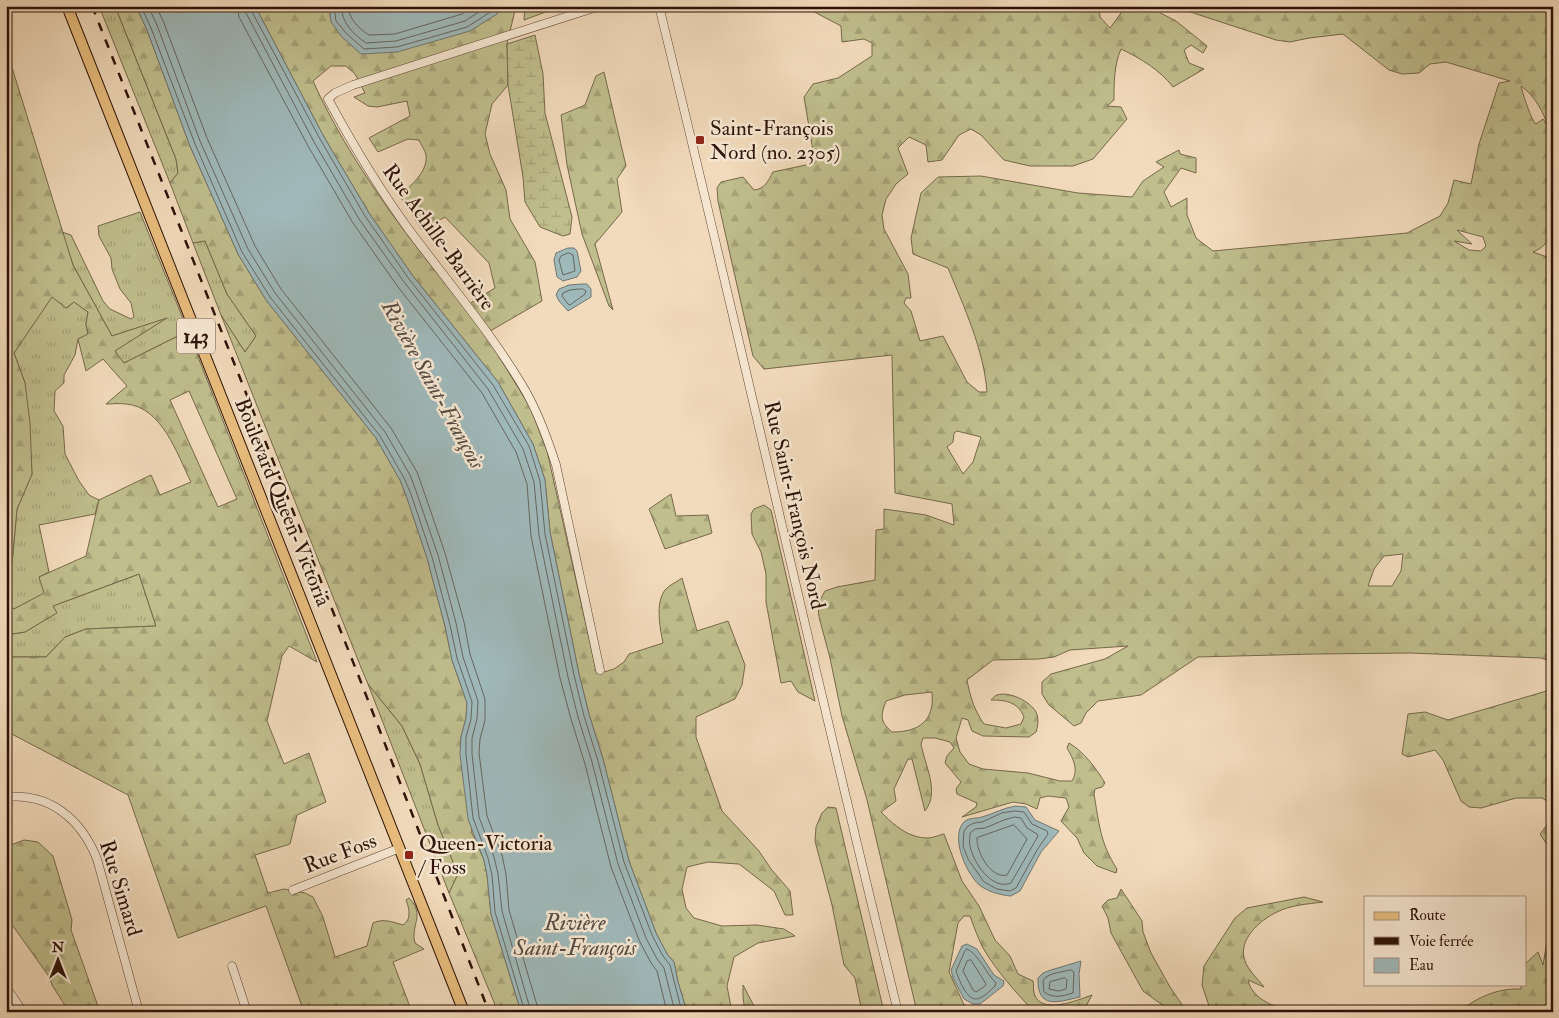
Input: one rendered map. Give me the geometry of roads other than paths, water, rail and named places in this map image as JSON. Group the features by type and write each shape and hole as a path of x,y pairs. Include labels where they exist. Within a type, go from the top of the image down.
{"main road":[{"name":"Boulevard Queen-Victoria","path":"67,6 464,1012"}],"street":[{"name":"Rue Achille-Barrière","path":"600,6 353,85 335,93 328,99 354,147 380,189 496,345 523,386 535,410 547,436 556,465 600,670"},
{"name":"Rue Saint-François Nord","path":"659,6 725,277 857,848 898,1012"},
{"name":"Rue Simard","path":"6,797 28,798 50,804 68,815 90,842 97,859 138,1012"},
{"name":"Rue Foss","path":"293,890 400,848"},
{"path":"232,966 247,1012"},
{"path":"6,987 23,1012"}],"water":[{"name":"Rivière Saint-François","path":"136,6 255,6 324,137 369,213 413,276 498,382 533,444 545,480 550,532 589,714 603,759 629,861 656,933 667,954 674,962 687,1012 521,1012 491,914 484,860 468,819 460,754 467,703 452,660 427,558 406,495 400,480 376,438 266,300 238,254 190,146 147,30"},
{"path":"329,6 501,6 497,14 470,31 397,52 361,54 342,37 331,22"},
{"path":"568,248 574,248 577,251 581,271 577,277 563,281 557,277 554,260 556,253"},
{"path":"587,284 591,289 591,297 568,311 556,295 559,289 569,285"},
{"path":"1015,806 1026,807 1035,820 1059,831 1041,852 1020,891 1011,896 989,891 977,882 971,875 962,857 959,837 960,829 966,820 982,817"},
{"path":"967,944 977,949 994,975 1004,981 1003,986 980,1004 973,1004 964,999 951,970 962,946"},
{"path":"1081,961 1079,974 1080,997 1057,1002 1045,999 1041,995 1038,978 1043,973"}],"railway":[{"path":"92,6 359,677 489,1012"}],"place":[{"name":"Saint-François Nord (no. 2305)","path":"700,140"},
{"name":"Queen-Victoria / Foss","path":"409,855"}]}
